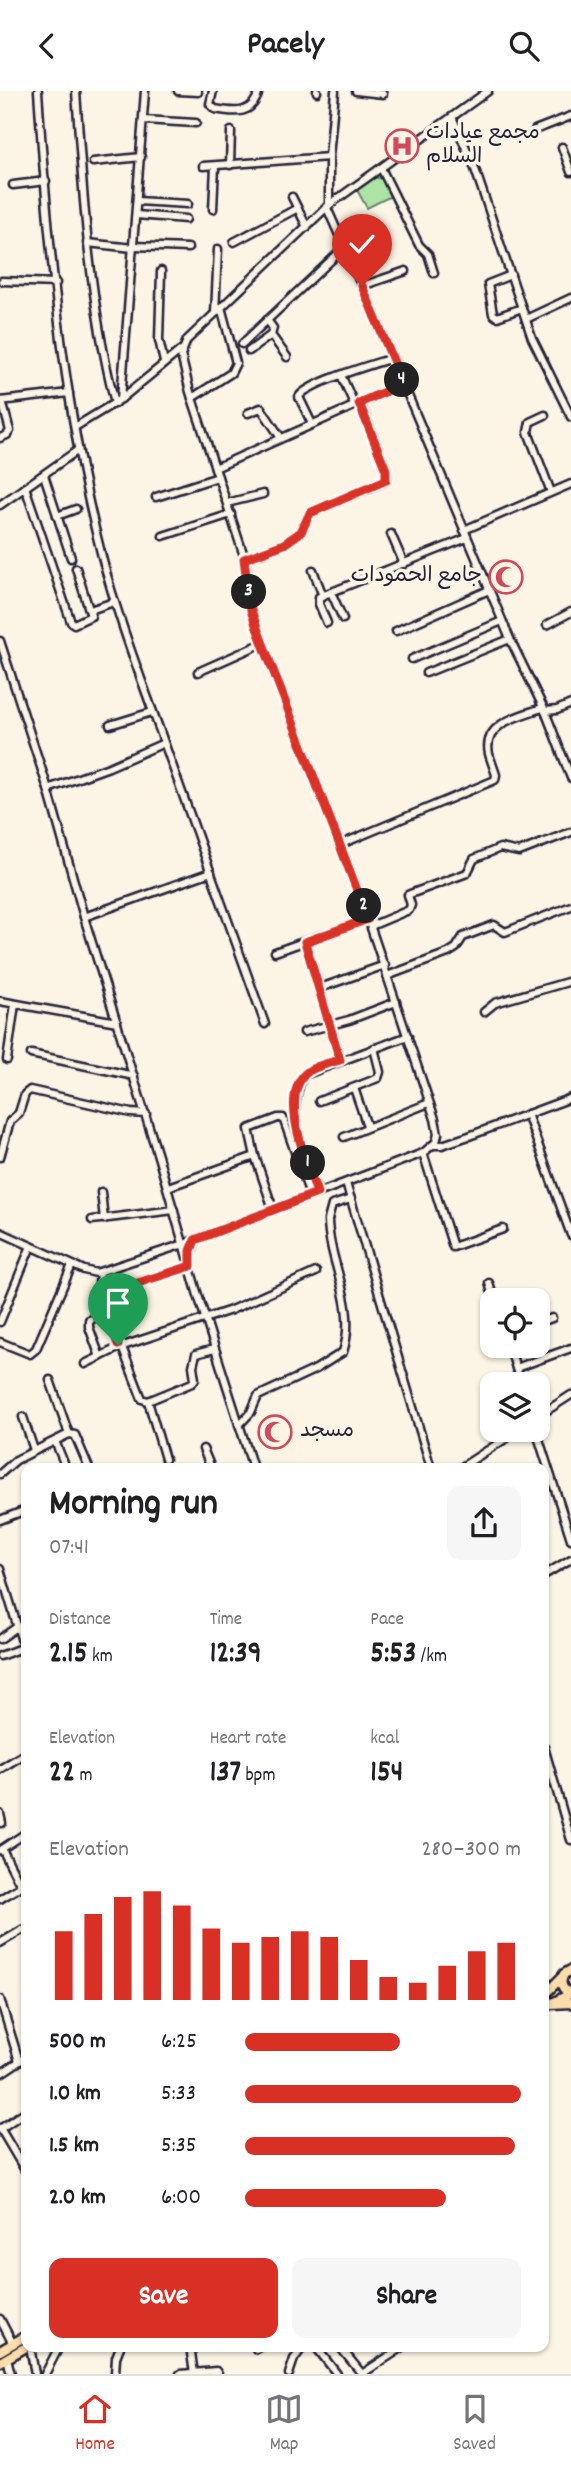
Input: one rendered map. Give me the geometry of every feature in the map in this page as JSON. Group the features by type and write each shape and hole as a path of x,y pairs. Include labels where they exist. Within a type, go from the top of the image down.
{"main road":[{"path":"549,1990 571,1970"},
{"path":"562,1977 562,1987 571,1994"},
{"path":"549,1993 555,1992 558,1999"},
{"path":"549,2004 571,1994"},
{"path":"549,2006 571,2003"},
{"path":"0,2351 21,2339"},
{"path":"4,2360 21,2351"}],"street":[{"path":"38,91 69,393 88,502 114,601 265,1024"},
{"path":"76,91 87,243 105,365 118,401"},
{"path":"118,401 145,91"},
{"path":"178,91 198,92"},
{"path":"213,91 210,104 215,109 243,111 253,106 260,91"},
{"path":"335,91 328,207 571,778"},
{"path":"356,91 383,94"},
{"path":"75,427 118,401 181,350 187,340 328,207 488,91"},
{"path":"535,130 571,116"},
{"path":"452,117 474,166 532,338 571,417"},
{"path":"143,120 196,123"},
{"path":"230,165 231,131"},
{"path":"562,147 571,172"},
{"path":"93,162 141,157"},
{"path":"203,166 329,157"},
{"path":"213,209 215,166"},
{"path":"381,168 419,245 428,254 434,273"},
{"path":"13,185 46,181"},
{"path":"292,197 307,227"},
{"path":"137,201 188,204"},
{"path":"234,242 296,209"},
{"path":"136,215 186,219"},
{"path":"87,243 188,248"},
{"path":"242,344 345,247"},
{"path":"215,313 218,249"},
{"path":"161,271 159,340 164,362"},
{"path":"362,286 406,271"},
{"path":"511,275 488,284 494,314 497,317 522,308"},
{"path":"2,281 56,283"},
{"path":"526,319 571,298"},
{"path":"192,398 231,373 236,363 221,307"},
{"path":"248,351 271,335 273,328 267,320"},
{"path":"271,335 287,357"},
{"path":"0,1232 91,1273 100,1272 195,1240 423,1153 434,1145 438,1134 385,965 251,610 244,559 192,398 181,360 181,350"},
{"path":"312,425 300,393 341,375 392,358"},
{"path":"244,559 284,544 301,532 310,513 384,482 387,477 357,404 341,375"},
{"path":"215,468 403,384"},
{"path":"0,438 10,431 1,401 69,393"},
{"path":"562,398 571,394"},
{"path":"248,413 261,408 281,438"},
{"path":"545,415 530,422 528,432 551,492"},
{"path":"0,505 78,450"},
{"path":"44,475 72,558"},
{"path":"156,496 218,477"},
{"path":"464,530 571,484"},
{"path":"25,487 71,622 74,624 90,619 90,610 76,568"},
{"path":"227,502 263,494"},
{"path":"57,516 76,509"},
{"path":"163,536 231,515"},
{"path":"391,534 404,564"},
{"path":"327,623 318,599 467,538"},
{"path":"313,570 323,596"},
{"path":"396,631 489,590"},
{"path":"331,593 343,619"},
{"path":"90,610 114,601"},
{"path":"547,625 571,612"},
{"path":"412,659 502,621"},
{"path":"426,673 510,639"},
{"path":"0,641 48,789 214,1349 251,1463"},
{"path":"198,672 262,643"},
{"path":"339,845 495,780 488,746 493,730 503,723 543,709 557,711 571,704"},
{"path":"110,725 152,712"},
{"path":"48,789 164,743"},
{"path":"275,952 409,910 411,905 407,898 410,894 467,873 474,859 500,848 519,852 571,832"},
{"path":"84,917 211,872"},
{"path":"387,976 448,953 456,949 463,937 494,925 505,932 571,906"},
{"path":"305,942 340,1060"},
{"path":"320,988 385,965"},
{"path":"484,1011 495,1003 571,981"},
{"path":"0,1001 117,1022"},
{"path":"304,1033 396,1002"},
{"path":"7,1061 15,1004"},
{"path":"314,1194 294,1114 299,1083 304,1075 408,1036"},
{"path":"0,1048 8,1050"},
{"path":"319,1101 381,1075 374,1048"},
{"path":"31,1054 134,1076"},
{"path":"354,1088 367,1126"},
{"path":"0,1157 10,1121 19,1113 25,1094 30,1090 146,1114"},
{"path":"434,1145 442,1145 571,1098"},
{"path":"344,1137 429,1103"},
{"path":"527,1114 571,1235"},
{"path":"273,1209 249,1129 278,1118 283,1118 314,1194"},
{"path":"423,1153 453,1247 503,1229"},
{"path":"168,1187 256,1156"},
{"path":"346,1183 430,1463"},
{"path":"101,1192 104,1219"},
{"path":"239,1425 251,1412 258,1396 316,1369 343,1352 347,1312 328,1220 332,1205 351,1199"},
{"path":"92,1220 174,1210"},
{"path":"190,1264 195,1240"},
{"path":"0,1322 31,1246"},
{"path":"103,1294 190,1264"},
{"path":"0,1342 25,1354 36,1349 72,1265"},
{"path":"100,1272 99,1284 142,1399 148,1401 192,1383 195,1379 193,1366 196,1354 214,1349"},
{"path":"85,1364 121,1347 250,1301 316,1272"},
{"path":"489,1283 490,1288"},
{"path":"100,1357 89,1320 109,1313"},
{"path":"516,1368 571,1348"},
{"path":"513,1358 517,1372"},
{"path":"50,1380 69,1434"},
{"path":"550,1409 571,1395"},
{"path":"148,1401 165,1459"},
{"path":"23,1417 34,1450"},
{"path":"0,1474 16,1460 69,1434 75,1435 87,1463"},
{"path":"55,1441 64,1463"},
{"path":"468,1463 500,1442"},
{"path":"540,1442 547,1463"},
{"path":"203,1449 209,1463"},
{"path":"549,1470 571,1539"},
{"path":"0,1520 21,1512"},
{"path":"549,1572 571,1559"},
{"path":"0,1569 21,1639"},
{"path":"0,1639 17,1627"},
{"path":"0,1656 21,1652"},
{"path":"0,1769 21,1756"},
{"path":"549,1764 571,1840"},
{"path":"0,1814 2,1823"},
{"path":"21,1836 1,1849 21,1880"},
{"path":"0,1899 21,1887"},
{"path":"0,1943 21,1931"},
{"path":"0,1999 21,2054"},
{"path":"0,2074 21,2060"},
{"path":"21,2114 0,2129 21,2164"},
{"path":"0,2319 13,2344"},
{"path":"29,2352 35,2374"},
{"path":"45,2374 56,2352"},
{"path":"115,2374 118,2352"},
{"path":"191,2352 194,2372"},
{"path":"289,2374 299,2352"},
{"path":"320,2352 337,2374"},
{"path":"345,2352 362,2374 389,2352"},
{"path":"4,2360 11,2374"},
{"path":"180,2374 216,2371 218,2374"}],"green space":[{"path":"375,178 382,178 391,196 367,208 357,190"}],"place":[{"name":"مجمع عيادات السلام","path":"402,146"},
{"name":"جامع الحمودات","path":"506,577"},
{"name":"مسجد","path":"275,1432"}],"route":[{"path":"118,1345 103,1294 191,1266 191,1251 195,1240 317,1193 294,1114 299,1083 308,1071 340,1060 305,942 368,919 257,628 251,610 248,572 244,559 284,544 301,532 310,513 386,480 386,470 359,403 403,384 362,286"}]}
